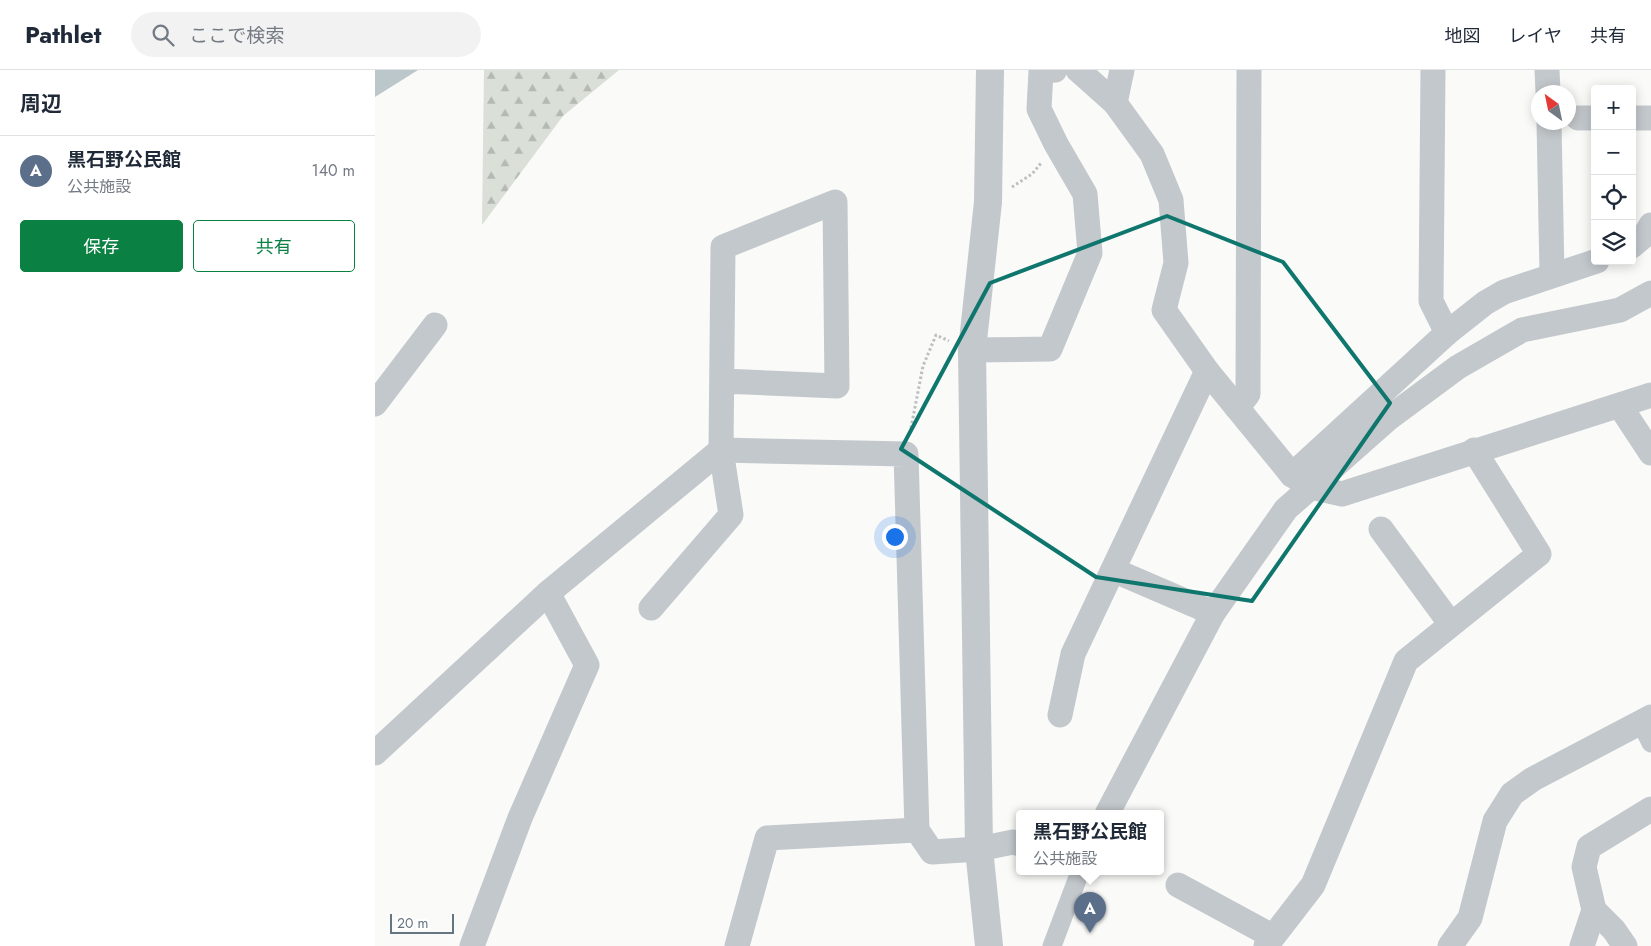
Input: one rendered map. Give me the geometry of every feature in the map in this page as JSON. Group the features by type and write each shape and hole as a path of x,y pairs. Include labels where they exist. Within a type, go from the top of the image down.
{"street":[{"path":"989,946 979,849 972,350 988,202 990,70"},
{"path":"972,350 1050,349 1090,253 1085,194 1056,144 1039,109 1046,70"},
{"path":"1078,70 1115,103 1152,154 1171,200 1176,263 1164,310 1207,371 1302,481 1342,494 1651,395"},
{"path":"1115,103 1123,70"},
{"path":"1237,408 1248,394 1249,70"},
{"path":"1433,70 1431,302 1447,333"},
{"path":"1547,70 1548,85"},
{"path":"1636,118 1651,118"},
{"path":"1549,130 1552,274"},
{"path":"651,608 731,515 721,450 723,247 835,202 837,386 722,381"},
{"path":"1636,243 1645,235 1651,225"},
{"path":"1109,810 1213,613 1286,509 1302,481 1447,333 1485,303 1504,292 1552,274 1591,263"},
{"path":"1302,481 1458,366 1522,330 1620,310 1651,293"},
{"path":"375,404 435,325"},
{"path":"1060,715 1073,654 1207,371"},
{"path":"1620,406 1651,453"},
{"path":"375,753 548,593 721,450 906,454 917,830 932,852 979,849 1016,843"},
{"path":"1178,885 1269,941 1313,885 1406,661 1539,554 1475,450"},
{"path":"1381,529 1450,624"},
{"path":"1113,570 1213,613"},
{"path":"472,946 520,818 587,665 548,593"},
{"path":"1450,946 1470,918 1495,821 1512,794 1533,779 1645,719 1651,743"},
{"path":"1582,946 1594,910 1584,867 1589,847 1651,809"},
{"path":"737,946 767,838 917,830"},
{"path":"1052,946 1079,875"},
{"path":"1594,910 1614,930 1625,946"}],"path":[{"path":"988,202 1032,174 1056,144"},
{"path":"906,454 923,366 936,335 972,350"}],"highlighted area":[{"path":"1167,216 1283,262 1390,403 1252,601 1096,577 901,449 990,283"}],"green space":[{"path":"484,70 619,70 563,116 482,225"}],"shaded area":[{"path":"375,70 418,70 375,97"}],"place":[{"name":"黒石野公民館","path":"1090,933"}]}
